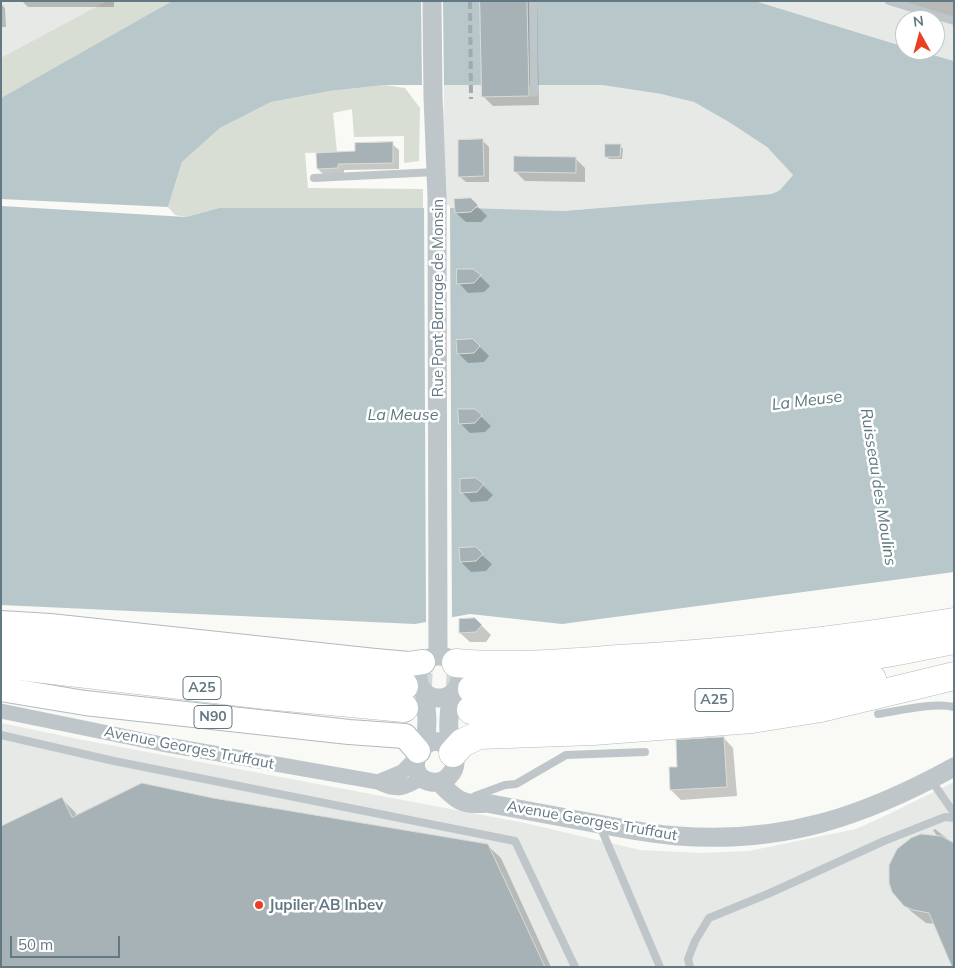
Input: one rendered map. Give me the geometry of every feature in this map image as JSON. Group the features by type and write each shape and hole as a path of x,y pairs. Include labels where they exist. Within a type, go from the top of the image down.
{"highway":[{"path":"439,654 521,665 689,655 783,646 954,622"},
{"name":"A25","path":"465,698 536,689 715,678 855,660 954,640"},
{"name":"A25","path":"97,656 411,696"},
{"name":"A25","path":"465,698 542,710 709,701 859,682 954,663"},
{"name":"A25","path":"1,664 265,695 411,696"},
{"path":"453,757 462,743 479,735 593,731 752,720 821,708 954,676"}],"main road":[{"path":"1,623 50,626 409,664 439,654"},
{"path":"1,640 43,645 97,656"},
{"path":"1,649 97,656"},
{"name":"N90","path":"1,689 85,703 349,732 405,736 420,751"}],"street":[{"name":"Rue Pont Barrage de Monsin","path":"432,1 432,97 437,197 439,654"},
{"path":"411,696 420,688 417,673 439,654 460,672 459,685 465,698"},
{"path":"411,696 439,699 465,698"},
{"path":"411,696 427,711 417,770 430,780 448,777 453,757"},
{"path":"465,698 449,717 453,757 462,787 481,799"},
{"name":"Avenue Georges Truffaut","path":"1,711 162,744 378,782 389,788 430,780 462,802 471,804 481,799 654,834 697,838 771,834 846,817 882,803 954,768"},
{"path":"378,782 402,772 420,751 432,742 442,744 453,757"}],"lane":[{"path":"533,1 534,93"},
{"path":"889,1 954,21"},
{"path":"314,178 436,172"},
{"path":"878,714 926,707 954,707"},
{"path":"1,735 114,761 514,841 575,967"},
{"path":"481,799 505,785 516,784 566,755 646,752"},
{"path":"931,780 954,813"},
{"path":"690,967 688,959 709,918 770,893 884,841 945,817 954,818"},
{"path":"599,824 660,967"}],"shaded area":[{"path":"1,1 172,1 1,98"},
{"path":"107,1 172,1 1,98 1,58"},
{"path":"443,1 602,85 661,94 694,102 767,147 793,175 780,190 772,194 563,211 439,209 444,99"},
{"path":"755,1 954,1 954,61 945,58 945,10 895,10 895,44"},
{"path":"385,85 405,88 420,108 419,161 404,163 404,136 354,137 352,109 333,113 337,152 305,153 308,188 423,189 423,208 219,208 186,217 175,215 168,207 182,162 220,128 271,102 330,91"},
{"path":"1,723 525,823 640,850 701,853 749,851 856,829 954,782 954,967 1,967"}],"water":[{"name":"La Meuse","path":"172,1 755,1 895,44 895,60 945,60 945,58 954,61 954,572 562,624 470,614 415,624 1,605 1,206 186,217 219,208 467,208 563,211 772,194 780,190 793,175 767,147 729,122 694,102 661,94 602,85 385,85 330,91 271,102 220,128 182,162 168,207 1,199 1,98"}],"pier":[{"path":"421,1 443,1 444,88 422,88"},
{"path":"424,205 450,205 452,620 426,625"}],"building":[{"path":"480,1 527,1 529,96 482,97"},
{"path":"483,139 484,176 458,177 458,140"},
{"path":"393,142 393,163 338,164 338,168 317,169 316,153 355,151 355,143"},
{"path":"605,144 621,144 620,157 605,157"},
{"path":"514,156 576,157 576,173 514,172"},
{"path":"471,198 478,205 471,212 455,213 454,199"},
{"path":"457,269 473,269 481,275 474,283 457,284"},
{"path":"473,339 480,346 474,353 457,354 456,340"},
{"path":"458,409 475,409 482,415 475,423 459,424"},
{"path":"476,478 484,484 477,492 460,493 460,479"},
{"path":"476,547 483,554 476,561 460,562 459,548"},
{"path":"475,618 482,625 476,632 459,633 459,619"},
{"path":"724,737 727,787 670,790 669,767 677,767 676,740"},
{"name":"Jupiler AB Inbev","path":"142,783 213,798 488,844 545,967 1,967 1,826 62,797 72,817"},
{"path":"921,834 941,836 954,843 954,967 952,967 929,913 904,906 892,892 889,883 889,865 897,849 911,838"}],"tunnel":[{"path":"404,686 472,689"}],"railway":[{"path":"470,1 471,99"}],"place":[{"name":"Jupiler AB Inbev","path":"259,905"}],"water label":[{"name":"Ruisseau des Moulins","path":"878,487"}]}
